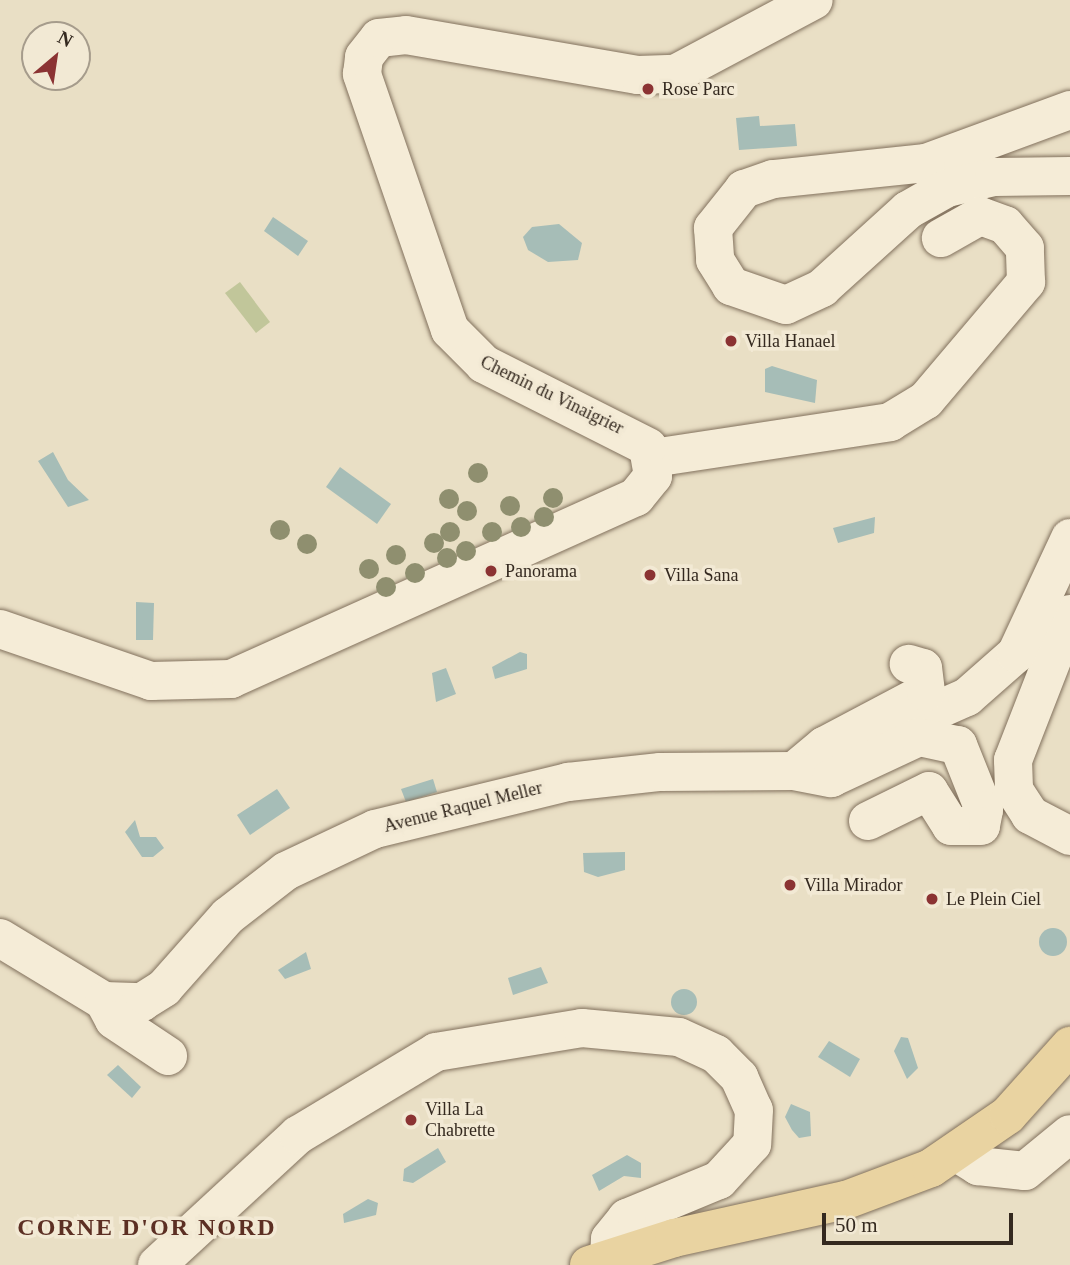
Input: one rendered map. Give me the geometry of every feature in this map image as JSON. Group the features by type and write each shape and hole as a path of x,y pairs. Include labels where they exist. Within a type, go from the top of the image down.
{"main road":[{"path":"599,1261 846,1200 957,1153 1008,1115 1070,1046"}],"street":[{"name":"Chemin du Vinaigrier","path":"653,458 630,434 484,364 450,330 362,74 364,57 379,38 406,35 638,75 675,74 814,0"},
{"path":"1070,110 926,163 773,179 744,189 713,228 715,260 731,286 786,304 822,288 908,210 947,188 994,177 1070,176"},
{"path":"0,629 151,681 232,679 636,498 653,476 653,458 890,422 926,400 1026,282 1025,248 1005,225 980,216 941,238"},
{"path":"794,771 835,759 967,697 998,672 1031,631 1070,538"},
{"path":"1070,614 1013,760 1014,790 1030,815 1070,836"},
{"path":"794,771 824,746 926,692 929,680 923,668 909,664"},
{"path":"794,771 831,778 919,737 958,745 984,810 981,826 951,826 929,792 869,821"},
{"name":"Avenue Raquel Meller","path":"0,938 104,1001 142,1002 164,988 228,916 286,871 375,829 568,782 660,772 794,771"},
{"path":"104,1001 114,1020 168,1056"},
{"path":"157,1265 298,1135 436,1052 582,1028 680,1037 716,1054 739,1077 754,1110 752,1144 719,1180 627,1217 610,1239 599,1261"},
{"path":"957,1153 978,1166 1025,1171 1070,1134"}],"green space":[{"path":"240,282 270,322 256,333 225,293"}],"water":[{"path":"759,116 760,126 795,124 797,146 739,150 736,118"},
{"path":"273,217 308,241 298,256 264,231"},
{"path":"559,224 582,243 578,260 548,262 528,250 523,237 532,227"},
{"path":"772,366 817,380 815,403 765,392 765,369"},
{"path":"53,452 68,480 89,500 68,507 38,461"},
{"path":"340,467 391,504 377,524 326,487"},
{"path":"875,517 874,533 838,543 833,528"},
{"path":"136,602 154,603 153,640 136,640"},
{"path":"520,652 527,654 527,669 495,679 492,667"},
{"path":"446,668 456,694 436,702 432,673"},
{"path":"433,779 437,792 406,802 401,789"},
{"path":"277,789 290,808 250,835 237,815"},
{"path":"135,820 140,837 156,837 164,848 153,857 142,857 125,832"},
{"path":"625,852 625,870 598,877 584,872 583,853"},
{"path":"1053,928 1063,932 1067,942 1063,952 1053,956 1043,952 1039,942 1043,932"},
{"path":"306,952 311,969 285,979 278,970"},
{"path":"541,967 548,983 513,995 508,978"},
{"path":"684,989 693,993 697,1002 693,1011 684,1015 675,1011 671,1002 675,993"},
{"path":"901,1037 908,1038 918,1068 907,1079 894,1051"},
{"path":"829,1041 860,1059 850,1077 818,1057"},
{"path":"118,1065 141,1087 132,1098 107,1075"},
{"path":"791,1104 810,1112 811,1136 799,1138 792,1130 785,1117"},
{"path":"438,1148 446,1162 413,1183 403,1181 404,1169"},
{"path":"627,1155 641,1163 641,1178 624,1176 599,1191 592,1175"},
{"path":"368,1199 378,1203 376,1215 344,1223 343,1214"}],"place":[{"name":"Rose Parc","path":"648,89"},
{"name":"Villa Hanael","path":"731,341"},
{"name":"Panorama","path":"491,571"},
{"name":"Villa Sana","path":"650,575"},
{"name":"Villa Mirador","path":"790,885"},
{"name":"Le Plein Ciel","path":"932,899"},
{"name":"Villa La Chabrette","path":"411,1120"}],"district":[{"name":"CORNE D'OR NORD","path":"147,1228"}]}
